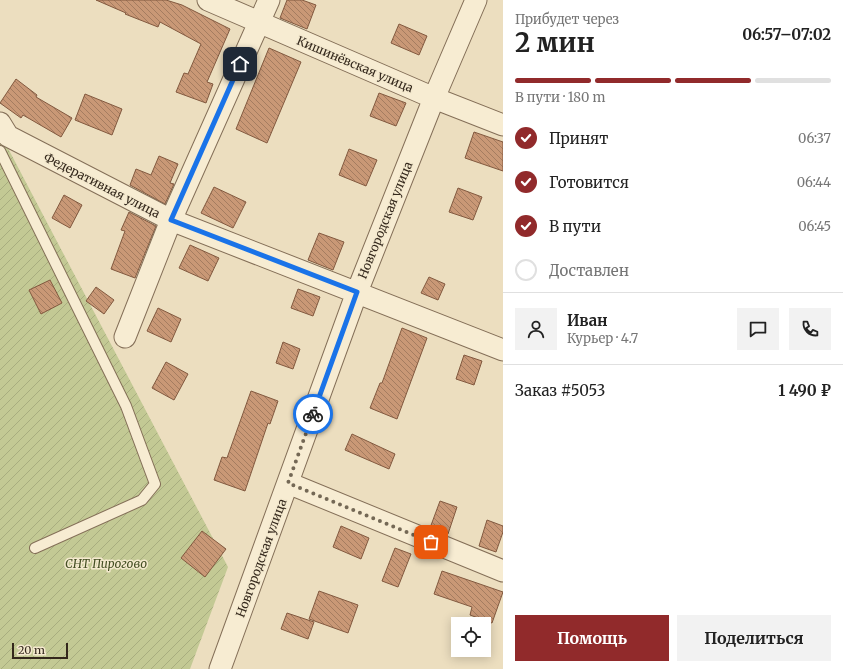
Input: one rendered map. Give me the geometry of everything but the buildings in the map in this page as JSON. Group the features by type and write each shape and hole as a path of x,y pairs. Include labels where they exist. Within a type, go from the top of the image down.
{"street":[{"name":"Кишинёвская улица","path":"208,0 434,98 503,125"},
{"path":"125,337 171,220 269,0"},
{"name":"Новгородская улица","path":"220,669 357,292 434,98 476,0"},
{"name":"Федеративная улица","path":"0,123 8,136 171,220 503,350"},
{"path":"288,483 503,571"}],"lane":[{"path":"0,151 126,406 155,484 142,500 35,548"}],"green space":[{"name":"СНТ Пирогово","path":"0,133 228,567 190,669 0,669"}],"way so far":[{"path":"313,414 288,483 431,542"}],"route":[{"path":"240,64 171,220 357,292 313,414"}]}
